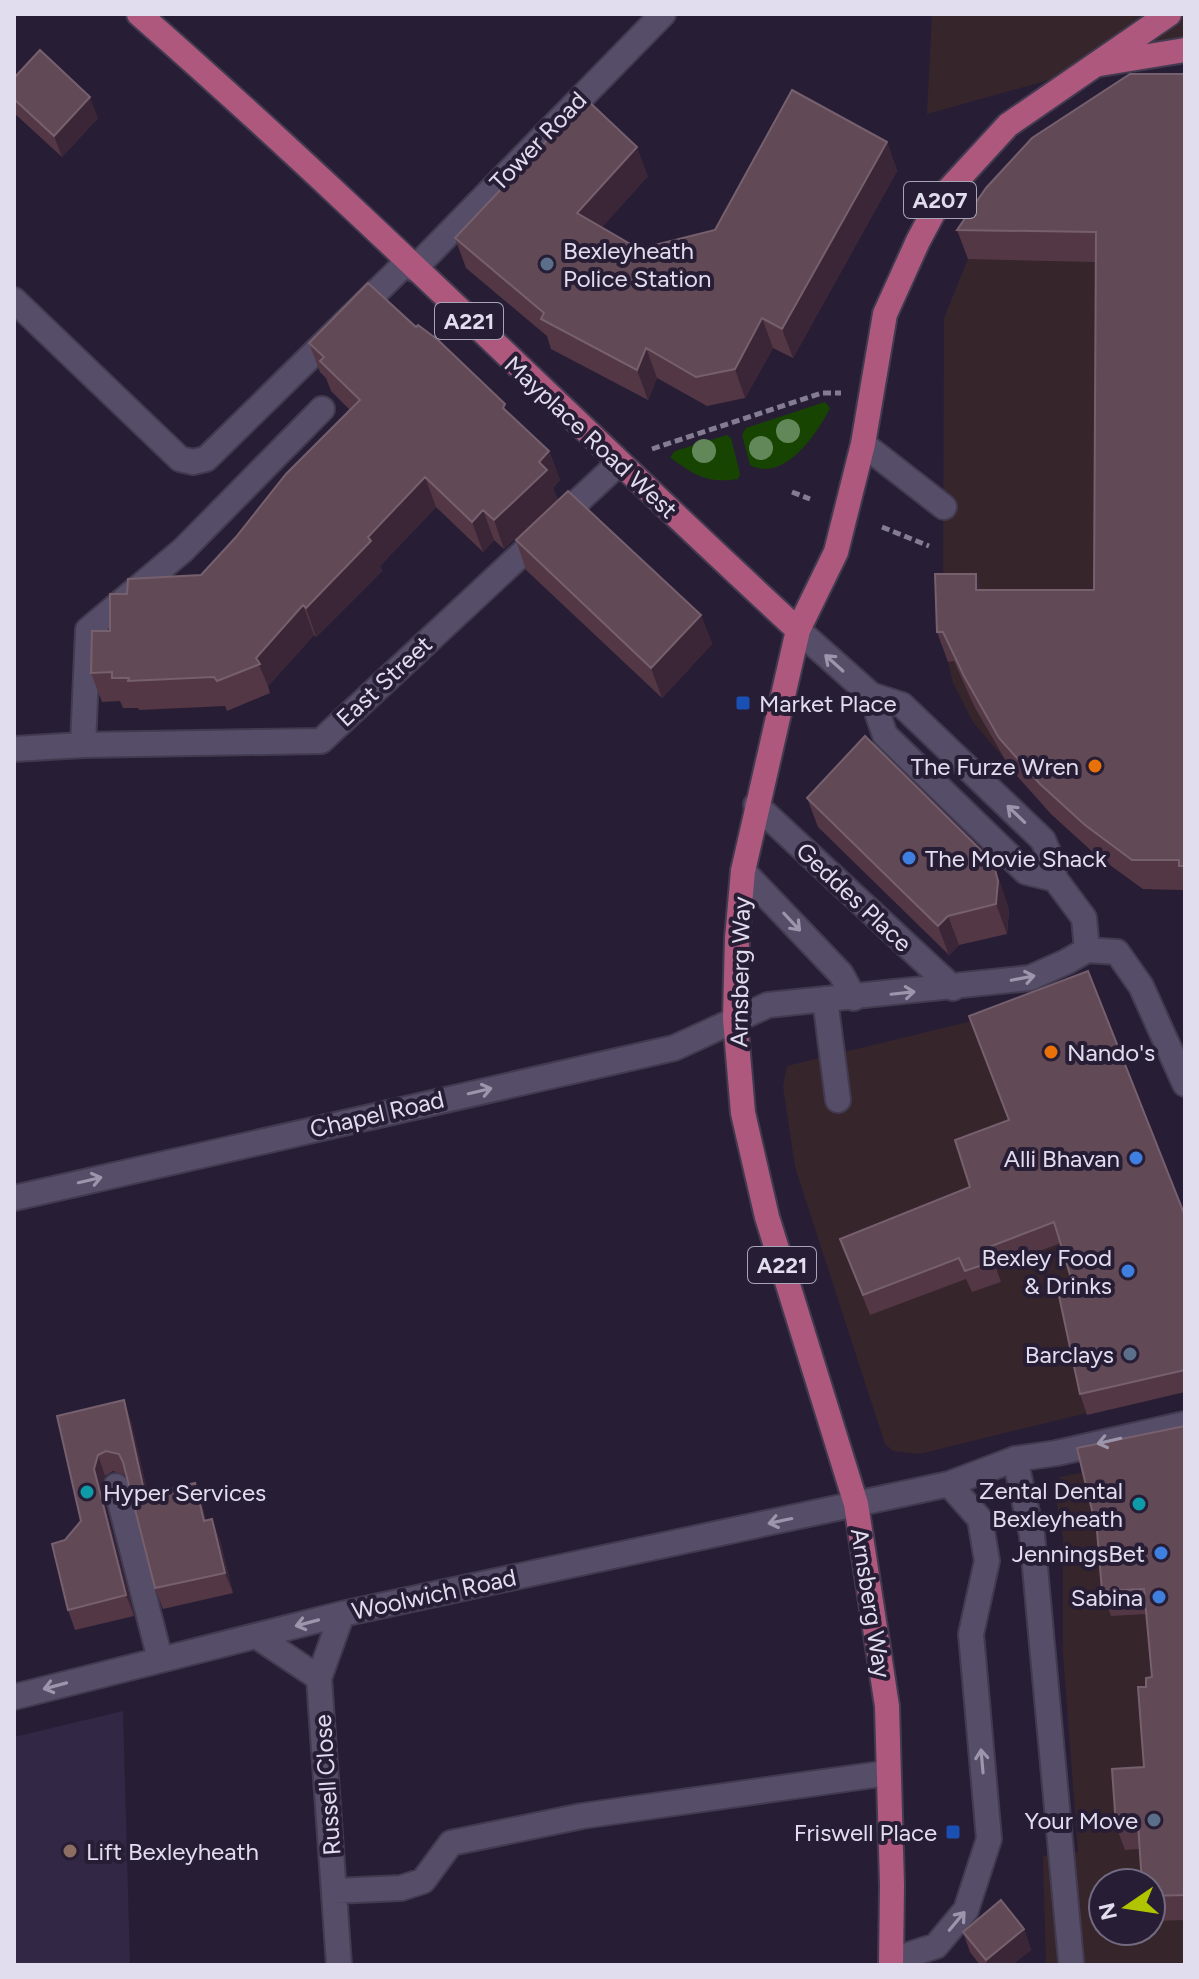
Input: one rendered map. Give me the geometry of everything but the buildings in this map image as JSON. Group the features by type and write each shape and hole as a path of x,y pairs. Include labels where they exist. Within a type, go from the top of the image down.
{"main road":[{"name":"Mayplace Road West","path":"139,14 233,97 410,265 610,471 798,630"},
{"name":"Arnsberg Way","path":"893,1965 887,1706 856,1504 767,1217 743,1113 735,1019 743,871 798,630 836,552 863,444 885,314 918,241 941,198 1008,125 1169,14"},
{"name":"Arnsberg Way","path":"1094,65 1185,50"}],"street":[{"name":"Tower Road","path":"14,300 180,459 193,462 206,459 410,265 663,14"},
{"path":"83,745 88,630 183,550 322,409"},
{"path":"863,444 944,507"},
{"name":"East Street","path":"14,749 321,741 610,471"},
{"path":"798,630 871,695 902,705 1043,840 1055,879 1084,918 1087,950 1117,952 1141,986 1185,1084"},
{"path":"871,695 885,735 1026,872 1055,879"},
{"name":"Geddes Place","path":"756,805 953,988"},
{"path":"743,871 841,974 854,998"},
{"name":"Geddes Place","path":"735,1019 768,1005 1030,978 1087,950"},
{"path":"825,999 838,1100"},
{"name":"Chapel Road","path":"14,1198 674,1048 735,1019"},
{"path":"856,1504 949,1484 1015,1459 1057,1453 1185,1424"},
{"path":"1015,1459 1032,1535 1071,1961"},
{"path":"893,1965 905,1956 936,1946 966,1910 989,1839 971,1634 987,1561 980,1519 949,1484"},
{"path":"116,1486 160,1659"},
{"name":"Woolwich Road","path":"14,1697 342,1614 856,1504"},
{"path":"258,1637 319,1678 342,1614"},
{"name":"Russell Close","path":"319,1678 339,1965"},
{"path":"335,1891 401,1888 423,1881 436,1859 451,1843 582,1816 888,1773"}],"path":[{"path":"610,471 649,450 822,393 871,393"},
{"path":"792,492 810,499"},
{"path":"882,527 929,546"}],"shaded area":[{"path":"932,14 1185,14 1185,42 927,114"},
{"path":"1185,103 1185,890 1143,889 1096,855 1051,814 973,722 953,683 948,662 946,604 943,604 944,318 968,259 996,217"},
{"path":"1095,991 1087,1413 919,1454 893,1451 885,1444 795,1167 783,1086 787,1066"},
{"path":"1185,1452 1185,1965 1046,1965 1043,1856 1078,1852 1063,1654 1063,1538 1054,1487 1060,1477"},
{"name":"Lift Bexleyheath","path":"123,1711 130,1965 14,1965 14,1737"}],"green space":[{"path":"825,402 830,408 798,453 775,467 763,469 750,465 742,435 746,428"},
{"path":"727,435 731,438 740,474 738,479 701,477 670,457 675,451"}],"place":[{"name":"Bexleyheath Police Station","path":"547,264"},
{"name":"Market Place","path":"743,703"},
{"name":"The Furze Wren","path":"1095,766"},
{"name":"The Movie Shack","path":"909,858"},
{"name":"Nando's","path":"1051,1052"},
{"name":"Alli Bhavan","path":"1136,1158"},
{"name":"Bexley Food & Drinks","path":"1128,1271"},
{"name":"Barclays","path":"1130,1354"},
{"name":"Hyper Services","path":"87,1492"},
{"name":"Zental Dental Bexleyheath","path":"1139,1504"},
{"name":"JenningsBet","path":"1161,1553"},
{"name":"Sabina","path":"1159,1597"},
{"name":"Your Move","path":"1154,1820"},
{"name":"Friswell Place","path":"953,1832"},
{"name":"Lift Bexleyheath","path":"70,1851"}]}
